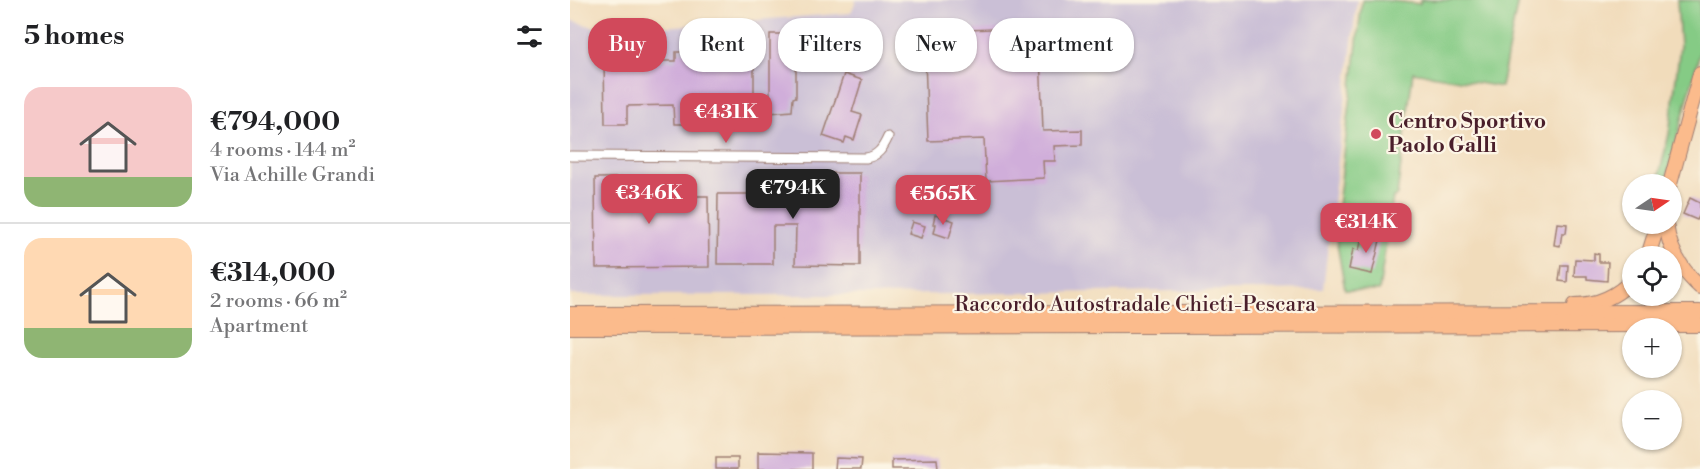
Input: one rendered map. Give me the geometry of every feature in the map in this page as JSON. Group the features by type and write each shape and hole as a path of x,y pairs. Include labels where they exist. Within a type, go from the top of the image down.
{"highway":[{"path":"1673,174 1700,74"},
{"path":"1667,234 1674,254 1684,270 1700,287"},
{"path":"1512,312 1525,306 1590,304 1610,297 1622,290"},
{"name":"Raccordo Autostradale Chieti-Pescara","path":"570,314 1700,312"},
{"name":"Raccordo Autostradale Chieti-Pescara","path":"570,327 1700,325"}],"street":[{"path":"570,156 866,158 878,153 888,137"}],"shaded area":[{"path":"856,0 1357,0 1323,289 868,295 570,295 570,20 588,25 588,72 667,72 667,27 679,26 679,72 766,72 766,19 778,18 778,72 883,72 883,18 783,18 851,13"}],"green space":[{"name":"Centro Sportivo Paolo Galli","path":"1362,0 1420,4 1420,0 1518,0 1501,87 1413,72 1397,195 1393,197 1379,291 1345,290 1335,232"},
{"path":"1677,0 1700,0 1700,52 1668,174 1659,174 1669,134 1680,46"}],"building":[{"path":"989,29 989,72 1041,72 1043,131 1082,130 1082,145 1054,146 1055,161 1043,161 1044,178 986,181 984,139 928,141 925,72 977,72 977,30"},
{"path":"770,34 778,34 778,72 796,72 796,97 793,98 792,111 770,113"},
{"path":"676,52 679,52 679,72 754,72 754,103 736,103 736,124 674,124 673,105 627,106 627,124 605,124 604,72 667,72 667,61 676,61"},
{"path":"844,74 862,80 852,112 862,115 854,140 846,137 844,143 823,136"},
{"path":"795,173 860,173 860,266 795,265 796,226 773,226 773,264 717,264 718,194 749,194 749,179 795,180"},
{"path":"677,177 678,196 708,196 709,267 596,268 595,178"},
{"path":"1690,198 1700,203 1700,214 1697,220 1683,214"},
{"path":"935,215 954,221 949,238 934,233"},
{"path":"912,222 925,226 921,238 908,234"},
{"path":"1557,223 1567,224 1566,233 1562,233 1560,246 1554,245"},
{"path":"1364,231 1381,236 1372,274 1349,269 1353,249 1359,250"},
{"path":"1594,253 1599,254 1599,262 1608,262 1607,281 1587,279 1587,276 1574,276 1575,259 1594,260"},
{"path":"1561,265 1568,265 1567,282 1559,281"},
{"path":"758,452 812,453 812,469 758,469"},
{"path":"716,458 738,458 738,469 716,469"},
{"path":"836,458 862,459 861,469 835,469"},
{"path":"937,459 938,469 892,469 892,460"}],"place":[{"name":"Centro Sportivo Paolo Galli","path":"1376,134"}]}
